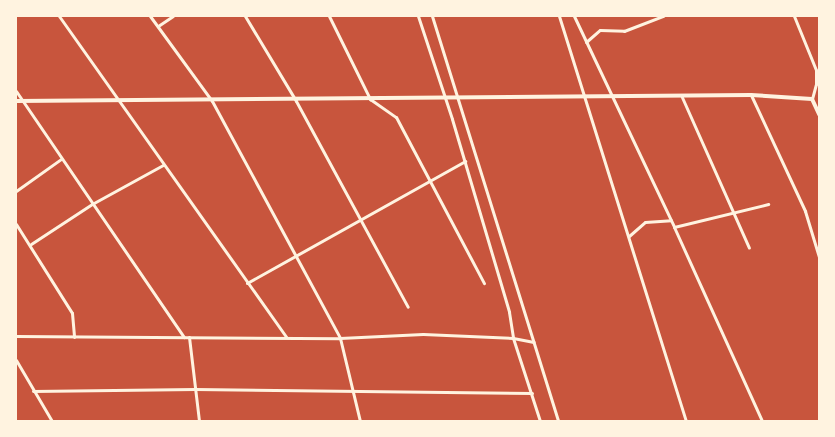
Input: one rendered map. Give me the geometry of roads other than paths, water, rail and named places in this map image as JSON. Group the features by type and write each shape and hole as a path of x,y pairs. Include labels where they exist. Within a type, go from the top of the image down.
{"street":[{"path":"59,16 286,337"},
{"path":"150,16 212,101 340,338 360,421"},
{"path":"158,26 173,16"},
{"path":"245,16 296,101 408,307"},
{"path":"329,16 370,99 396,117 484,283"},
{"path":"418,16 465,161 509,312 513,338 540,421"},
{"path":"432,16 558,421"},
{"path":"559,16 586,96 686,421"},
{"path":"574,16 671,220 762,421"},
{"path":"586,42 600,30 624,31 663,16"},
{"path":"794,16 818,70 812,99 819,114"},
{"path":"16,91 184,337"},
{"path":"16,101 296,101 681,95 751,95 812,99"},
{"path":"681,95 749,248"},
{"path":"751,95 805,212 819,257"},
{"path":"16,191 61,159"},
{"path":"247,283 465,161"},
{"path":"31,244 92,204 163,165"},
{"path":"674,227 768,204"},
{"path":"629,236 645,222 671,220"},
{"path":"16,224 31,244 72,313 74,337"},
{"path":"16,336 340,338 423,334 513,338 534,342"},
{"path":"189,337 199,421"},
{"path":"16,360 52,421"},
{"path":"33,391 195,389 532,393"}]}
